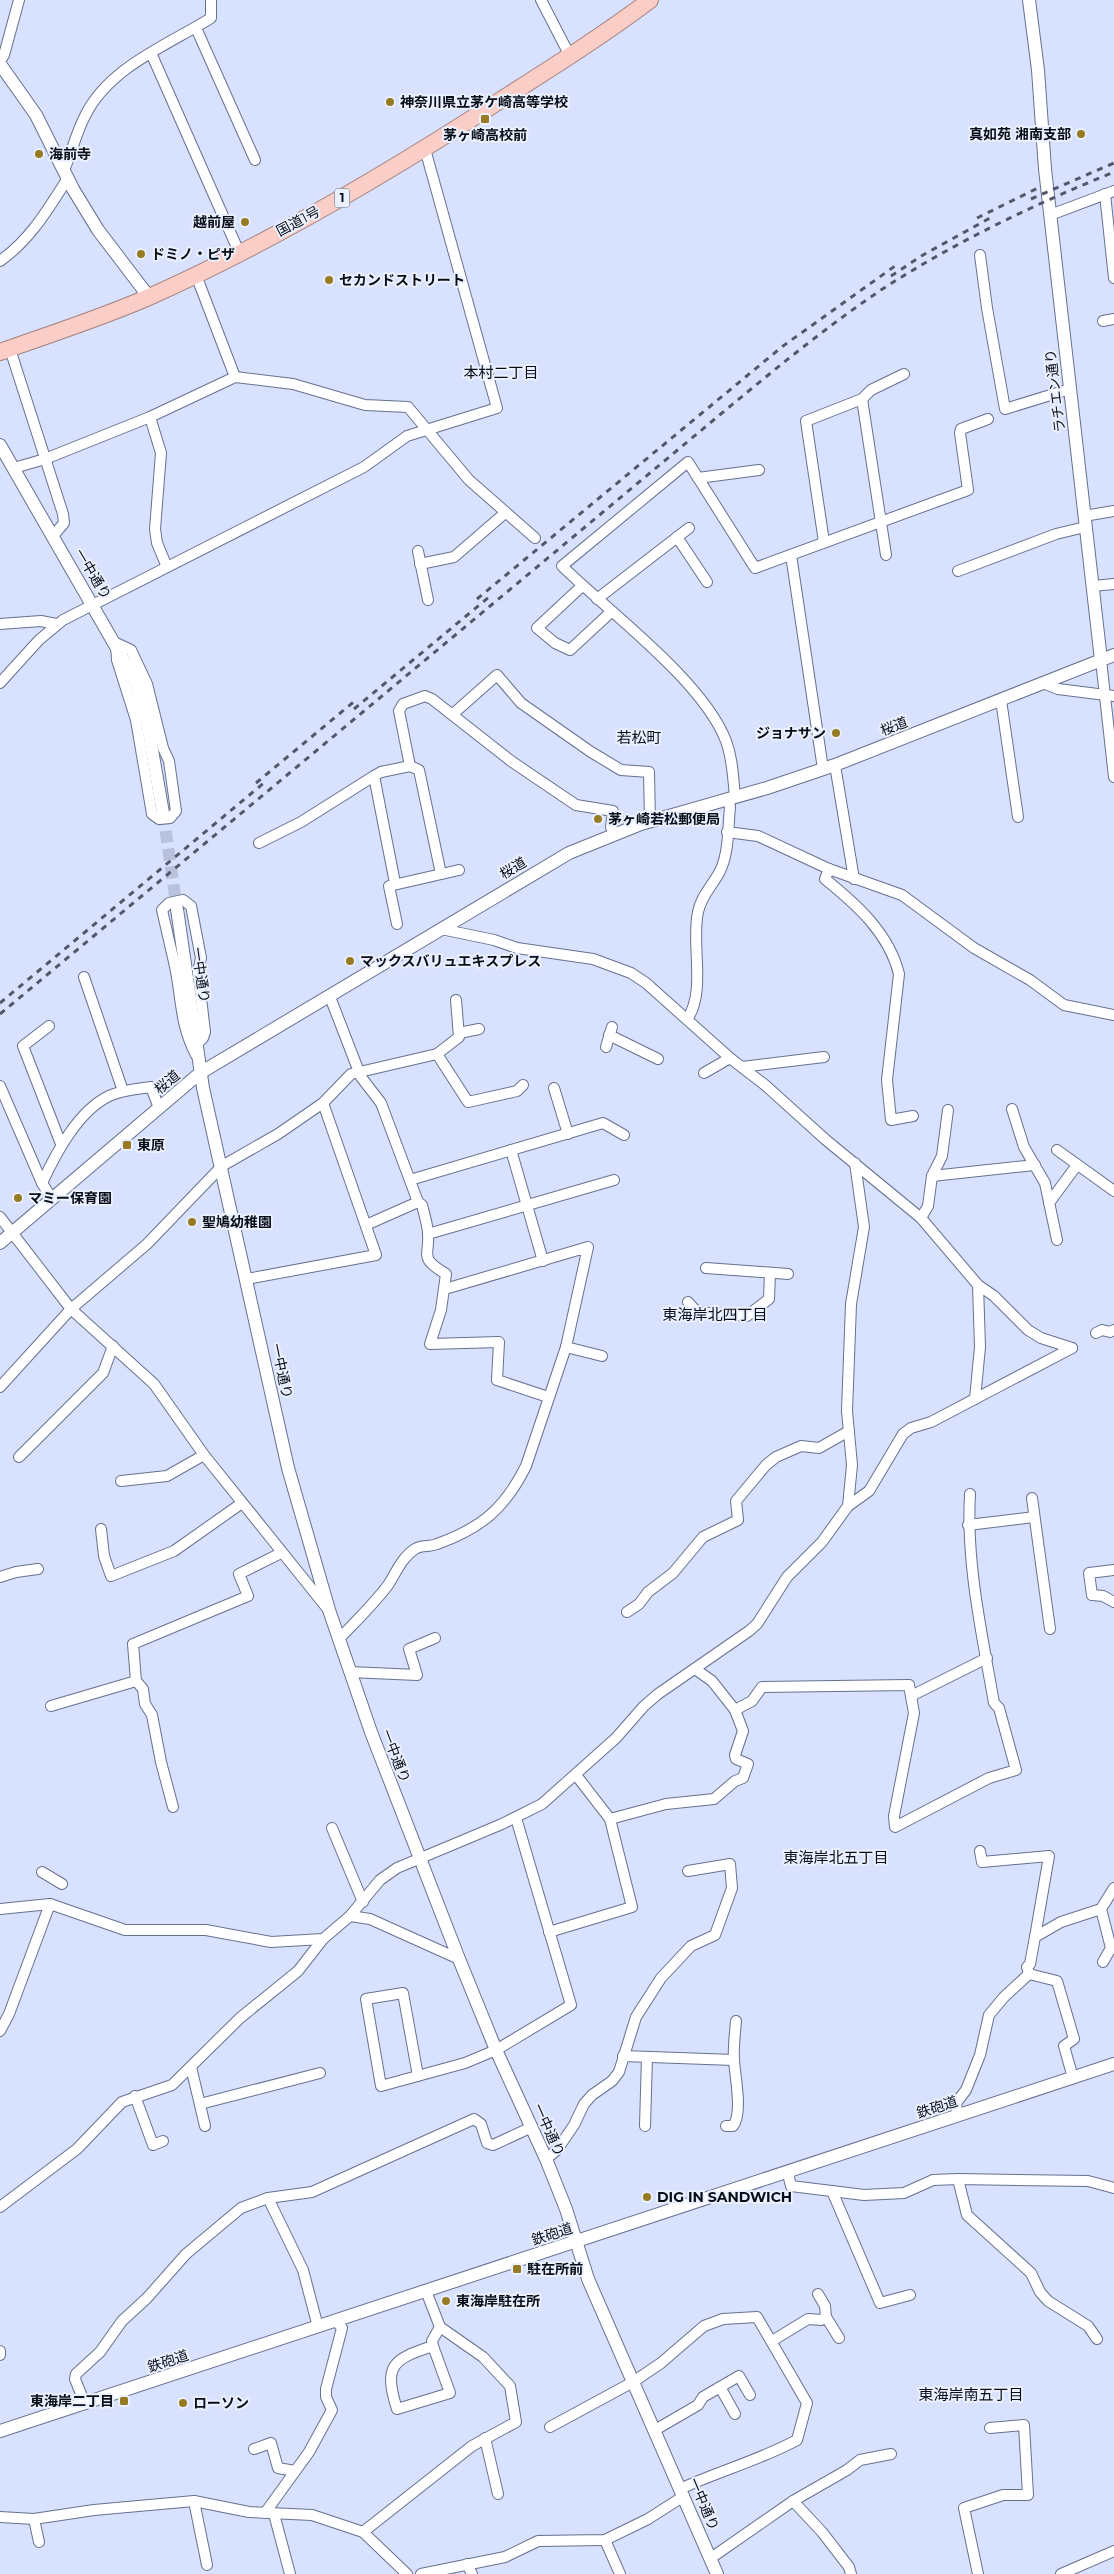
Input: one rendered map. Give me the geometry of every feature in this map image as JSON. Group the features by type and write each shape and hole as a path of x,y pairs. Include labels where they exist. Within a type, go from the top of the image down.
{"highway":[{"name":"国道1号","path":"5,350 149,297 196,275 332,203 425,149 570,56 650,0"}],"street":[{"path":"19,0 4,55 0,62 36,115 66,174 98,230 149,297"},
{"path":"0,261 13,252 38,226 66,174 90,107 121,72 211,18 211,0"},
{"path":"540,0 570,56"},
{"name":"ラチエン通り","path":"1029,0 1038,70 1050,215 1101,660 1110,695 1114,778"},
{"path":"196,28 255,160"},
{"path":"151,53 209,182 219,210 240,252"},
{"path":"0,683 56,624 364,467 396,442 427,428 497,408 425,149"},
{"path":"1050,215 1110,192 1114,278"},
{"path":"980,255 987,308 1006,409 1070,390"},
{"path":"196,275 235,377"},
{"path":"1103,321 1114,319"},
{"path":"5,350 63,514 64,523 53,536"},
{"path":"824,542 806,421 862,399 872,390 904,374"},
{"path":"14,468 45,459 150,417 235,377 293,384 365,405 408,407 468,480 535,538"},
{"path":"862,399 886,555"},
{"path":"150,417 161,453 155,529 157,543 167,567"},
{"path":"688,1018 691,1013 696,985 698,911 723,862 732,798 732,759 723,734 708,710 688,685 562,566 688,462 755,568 968,490 960,433 962,429 988,419"},
{"name":"一中通り","path":"0,445 94,604 134,678 146,714 162,813"},
{"path":"698,478 760,470"},
{"path":"958,571 1114,511"},
{"path":"420,564 454,557 505,513"},
{"path":"597,599 689,528"},
{"path":"677,537 706,582"},
{"path":"418,551 428,600"},
{"path":"791,555 829,767 854,879"},
{"path":"1093,586 1114,584"},
{"path":"582,586 537,628 555,643 570,650 611,612"},
{"path":"0,624 41,621 56,624"},
{"path":"116,643 131,650 139,663 152,700 163,748 169,761 176,811 170,818 159,819 152,814 136,720 117,660 116,643"},
{"name":"桜道","path":"0,1243 200,1073 569,853 614,833 650,821 732,798 829,767 1114,655"},
{"path":"453,714 497,675 521,703 591,752 621,770 650,772 650,821"},
{"path":"1043,683 1058,689 1110,695"},
{"path":"410,766 399,711 403,704 424,696 432,699 453,714 512,761 576,805 613,810 611,827 614,833"},
{"path":"1001,700 1018,817"},
{"path":"259,843 301,822 380,772 410,766 418,770 441,874"},
{"path":"374,776 396,883"},
{"path":"727,832 758,836 829,870 902,895 974,948 1030,980 1064,1005 1114,1014"},
{"path":"397,924 389,886 459,870"},
{"path":"829,870 825,879 862,911 879,933 896,962 899,974 887,1093 891,1120 913,1116"},
{"path":"196,1045 203,1038 205,1032 198,972 201,958 191,906 183,900 169,903 162,910 174,961 186,1036 198,1058"},
{"name":"一中通り","path":"177,909 200,1073 288,1468 329,1610 350,1672 459,1959 496,2050 546,2159 588,2279 714,2569"},
{"path":"0,2207 77,2149 122,2102 135,2096 165,2089 191,2067 240,2018 298,1971 323,1939 350,1916 380,1880 419,1857 463,1841 516,1818 542,1804 616,1738 644,1706 757,1624 787,1576 822,1542 848,1506 869,1491 903,1434 911,1428 930,1422 1072,1348 1034,1334 978,1286 921,1218 730,1058 688,1018 631,973 593,959 517,948 494,940 440,929"},
{"path":"84,977 123,1091"},
{"path":"330,997 362,1077 381,1103 418,1202 422,1204 428,1234 426,1251 432,1265 446,1274 445,1289 430,1344 499,1342 497,1380 548,1397"},
{"path":"0,1387 71,1309 148,1244 222,1166 278,1134 322,1103 351,1074 360,1070 437,1054 459,1037 456,1000"},
{"path":"49,1026 24,1046 62,1144"},
{"path":"459,1033 479,1030"},
{"path":"606,1047 610,1031 658,1059"},
{"path":"437,1054 468,1102 517,1091 523,1085"},
{"path":"742,1067 824,1057"},
{"path":"704,1073 730,1058"},
{"path":"0,1086 42,1183 52,1199"},
{"path":"42,1183 62,1144 93,1107 111,1095 123,1091 151,1087 159,1108"},
{"path":"554,1088 568,1134"},
{"path":"247,1279 376,1255 322,1103"},
{"path":"1012,1109 1024,1148 1045,1183 1057,1240"},
{"path":"921,1218 928,1206 932,1176 942,1156 948,1110"},
{"path":"410,1180 603,1123 624,1135"},
{"path":"511,1150 543,1261"},
{"path":"1057,1150 1114,1191"},
{"path":"848,1506 852,1465 848,1411 851,1295 864,1228 855,1163"},
{"path":"932,1176 1035,1165"},
{"path":"1049,1202 1077,1165"},
{"path":"428,1234 614,1180"},
{"path":"366,1225 418,1202"},
{"path":"0,1217 71,1309 154,1384 204,1455 281,1553 329,1610"},
{"path":"339,1639 387,1585 396,1570 416,1548 437,1544 472,1529 500,1507 526,1466 566,1347 588,1248 445,1289"},
{"path":"706,1268 788,1274"},
{"path":"688,1302 697,1312 747,1316 769,1299 770,1273"},
{"path":"975,1399 980,1347 978,1286"},
{"path":"1096,1333 1102,1330 1113,1332"},
{"path":"20,1457 103,1373 112,1346"},
{"path":"566,1347 602,1356"},
{"path":"627,1612 639,1604 648,1592 673,1573 704,1537 738,1520 736,1501 766,1465 776,1457 800,1446 819,1448 849,1431"},
{"path":"122,1481 167,1476 204,1455"},
{"path":"735,1710 752,1701 762,1687 908,1685 914,1713 894,1816 895,1827 989,1778 1016,1770 999,1708 994,1703 971,1565 968,1525 970,1494"},
{"path":"1032,1498 1050,1629"},
{"path":"101,1529 104,1556 111,1576 174,1550 242,1503"},
{"path":"968,1525 1034,1517"},
{"path":"173,1807 161,1762 152,1715 145,1704 143,1689 136,1681 133,1644 248,1596 239,1574 281,1553"},
{"path":"0,1577 16,1572 38,1570"},
{"path":"1114,1570 1089,1573 1092,1596 1103,1596 1114,1602"},
{"path":"350,1672 417,1675 409,1649 435,1638"},
{"path":"911,1696 987,1658"},
{"path":"610,1819 666,1804 714,1799 736,1781 743,1778 748,1764 736,1759 735,1755 743,1731 735,1710 712,1681 695,1669"},
{"path":"50,1706 136,1681"},
{"path":"549,1932 632,1907 610,1819 576,1775"},
{"path":"418,2076 403,1993 366,1999 381,2086 418,2076 464,2063 496,2050 571,2005 516,1818"},
{"path":"332,1828 363,1902"},
{"path":"980,1850 982,1862 1049,1856 1030,1964 1027,1967 1029,1974"},
{"path":"546,2159 557,2150 574,2125 584,2104 592,2095 612,2081 619,2072 636,2017 656,1985 679,1956 690,1946 714,1935 732,1888 730,1864 688,1871"},
{"path":"42,1872 62,1884"},
{"path":"1035,1937 1061,1922 1101,1909 1114,1888"},
{"path":"0,1909 50,1904 125,1930 206,1930 270,1942 323,1939"},
{"path":"0,2031 9,2014 50,1904"},
{"path":"1101,1909 1111,1948 1103,1962"},
{"path":"350,1916 370,1919 459,1959"},
{"path":"1029,1974 1057,1981 1074,2039 1064,2046 1073,2078"},
{"path":"958,2116 956,2103 966,2090 980,2055 989,2015 1004,1996 1029,1974"},
{"path":"726,2126 732,2126 736,2122 737,2087 734,2060 736,2021"},
{"path":"623,2056 734,2060"},
{"path":"645,2126 647,2057"},
{"name":"鉄砲道","path":"0,2431 1114,2064"},
{"path":"191,2067 205,2126"},
{"path":"200,2104 320,2073"},
{"path":"135,2096 153,2145 163,2142"},
{"path":"85,2404 75,2379 76,2374 100,2352 122,2321 147,2298 186,2254 233,2214 268,2198 312,2192 474,2120 481,2124 487,2143 493,2146 532,2127"},
{"path":"790,2171 791,2186 864,2195 904,2193 933,2180 958,2178 1088,2181 1114,2188"},
{"path":"958,2178 967,2215 1031,2273 1040,2292 1048,2300 1088,2326 1096,2339"},
{"path":"832,2191 880,2303 910,2295"},
{"path":"268,2198 302,2270 318,2327"},
{"path":"363,2532 443,2467 485,2438 516,2422 510,2386 483,2358 440,2327 426,2291"},
{"path":"818,2294 825,2306 826,2317 839,2338"},
{"path":"420,2574 505,2557 538,2541 605,2540 648,2519 682,2492 722,2470 771,2455 797,2440 807,2403 757,2317 723,2319 704,2326 662,2363 633,2382 550,2427"},
{"path":"772,2341 808,2318 821,2320 826,2317"},
{"path":"290,2574 270,2514 295,2471 309,2452 332,2410 326,2397 326,2389 342,2328 336,2321"},
{"path":"433,2346 404,2355 394,2365 391,2374 393,2396 397,2409 450,2392 432,2341 440,2327"},
{"path":"655,2430 698,2405 703,2397 740,2376 750,2395"},
{"path":"720,2387 736,2414"},
{"path":"978,2574 964,2508 1003,2495 1028,2495 1024,2425 990,2428"},
{"path":"485,2438 498,2494"},
{"path":"254,2449 271,2444 278,2468 295,2471"},
{"path":"714,2569 793,2501 847,2470 860,2460 891,2454"},
{"path":"0,2517 34,2519 94,2510 194,2501 270,2514 312,2515 363,2532 407,2574"},
{"path":"194,2501 207,2565"},
{"path":"793,2501 822,2532 849,2567 852,2574"},
{"path":"34,2519 39,2542"},
{"path":"605,2540 620,2574"},
{"path":"1061,2574 1114,2551"},
{"path":"467,2564 472,2574"}],"tunnel":[{"path":"163,813 177,909"}],"railway":[{"path":"1031,199 1114,163"},
{"path":"0,1014 722,413 820,334 881,290 966,240 1024,211 1114,172"},
{"path":"977,218 1038,188"},
{"path":"891,276 923,255 990,218"},
{"path":"477,599 783,346 895,266"},
{"path":"354,709 489,597"},
{"path":"256,783 356,700"},
{"path":"0,1003 265,782"}],"place":[{"name":"神奈川県立茅ケ崎高等学校","path":"390,102"},
{"name":"茅ヶ崎高校前","path":"485,119"},
{"name":"真如苑 湘南支部","path":"1081,134"},
{"name":"海前寺","path":"39,154"},
{"name":"越前屋","path":"245,222"},
{"name":"ドミノ・ピザ","path":"141,254"},
{"name":"セカンドストリート","path":"329,280"},
{"name":"ジョナサン","path":"836,733"},
{"name":"茅ヶ崎若松郵便局","path":"598,819"},
{"name":"マックスバリュエキスプレス","path":"350,961"},
{"name":"東原","path":"127,1145"},
{"name":"マミー保育園","path":"18,1198"},
{"name":"聖鳩幼稚園","path":"192,1222"},
{"name":"DIG IN SANDWICH","path":"647,2197"},
{"name":"駐在所前","path":"517,2269"},
{"name":"東海岸駐在所","path":"446,2301"},
{"name":"東海岸二丁目","path":"124,2401"},
{"name":"ローソン","path":"183,2403"}],"district":[{"name":"本村二丁目","path":"501,373"},
{"name":"若松町","path":"639,738"},
{"name":"東海岸北四丁目","path":"715,1315"},
{"name":"東海岸北五丁目","path":"836,1858"},
{"name":"東海岸南五丁目","path":"971,2395"}]}
